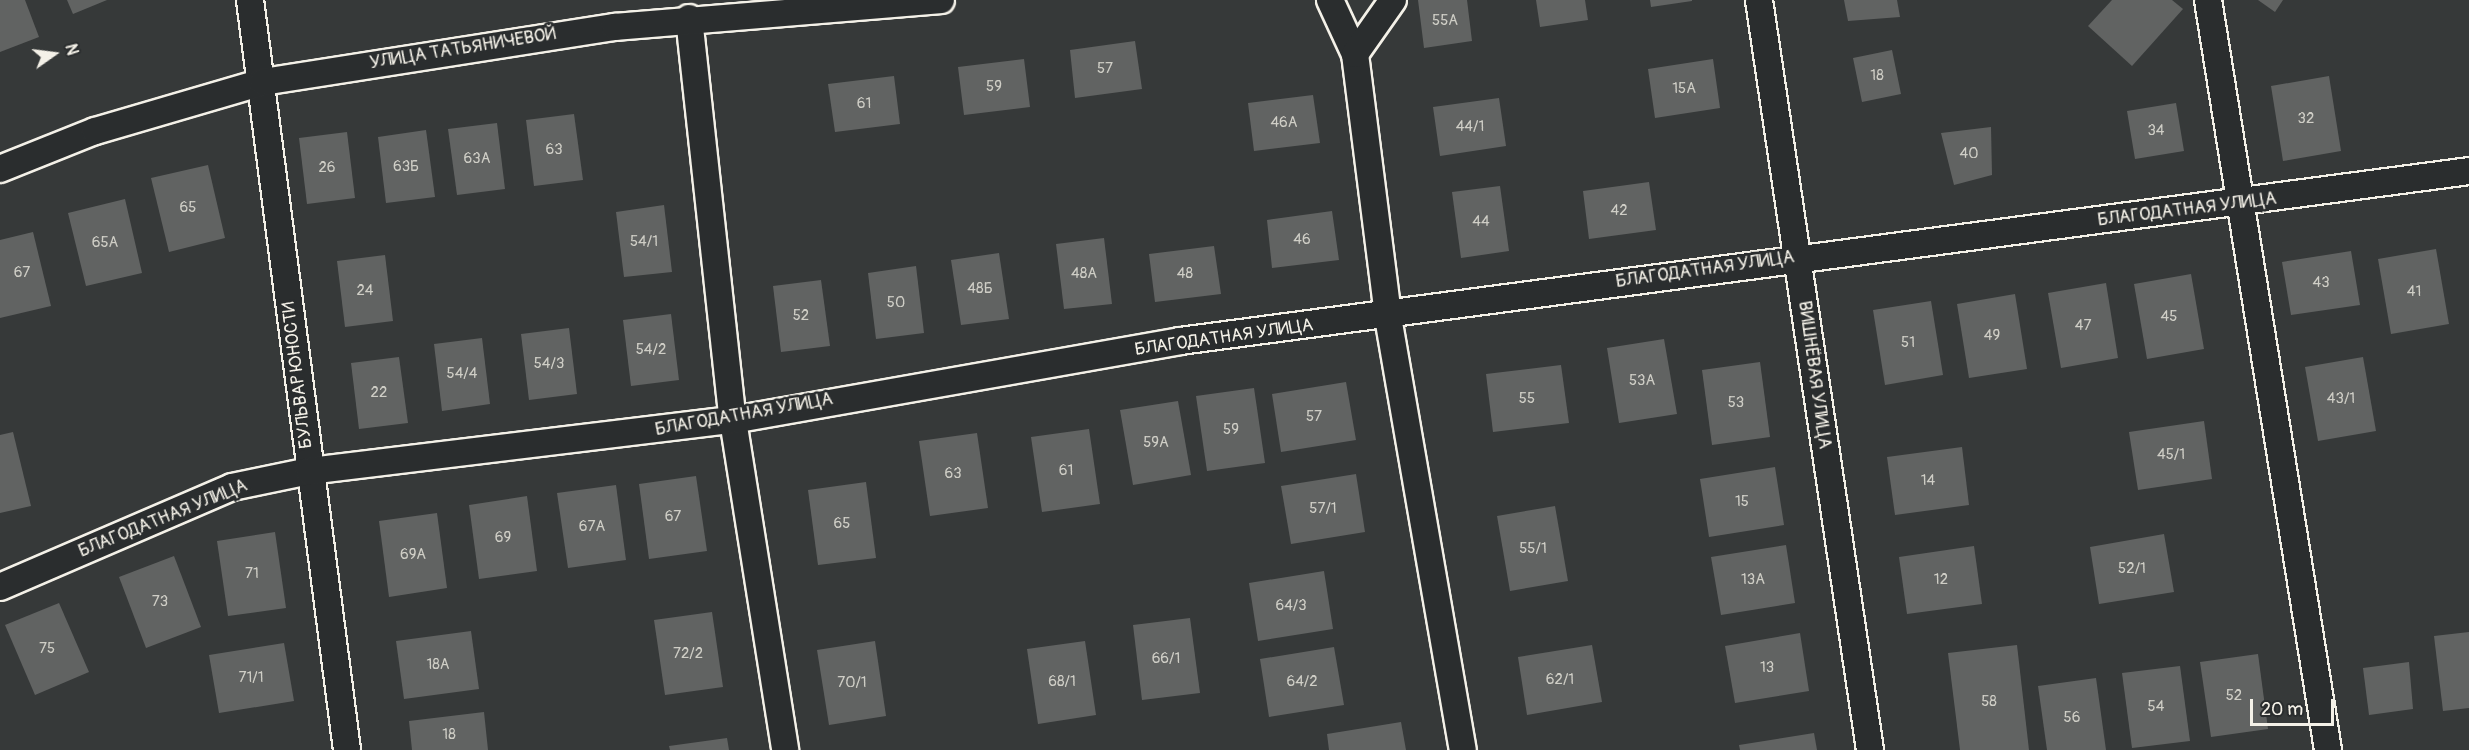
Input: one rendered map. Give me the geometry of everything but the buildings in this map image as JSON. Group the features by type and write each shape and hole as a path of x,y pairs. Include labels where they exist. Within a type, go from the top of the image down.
{"street":[{"name":"БУЛЬВАР ЮНОСТИ","path":"250,0 263,82 309,471 347,750"},
{"name":"УЛИЦА ТАТЬЯНИЧЕВОЙ","path":"0,168 95,131 263,82 689,18 941,0"},
{"path":"1330,0 1355,54 1388,317 1463,750"},
{"path":"1355,54 1393,0"},
{"name":"ВИШНЁВАЯ УЛИЦА","path":"1760,0 1870,750"},
{"path":"2208,0 2328,750"},
{"path":"689,18 734,420 785,750"},
{"name":"БЛАГОДАТНАЯ УЛИЦА","path":"0,587 232,487 309,471 734,420 1180,340 1388,317 1797,256 2240,204 2469,171"}]}
